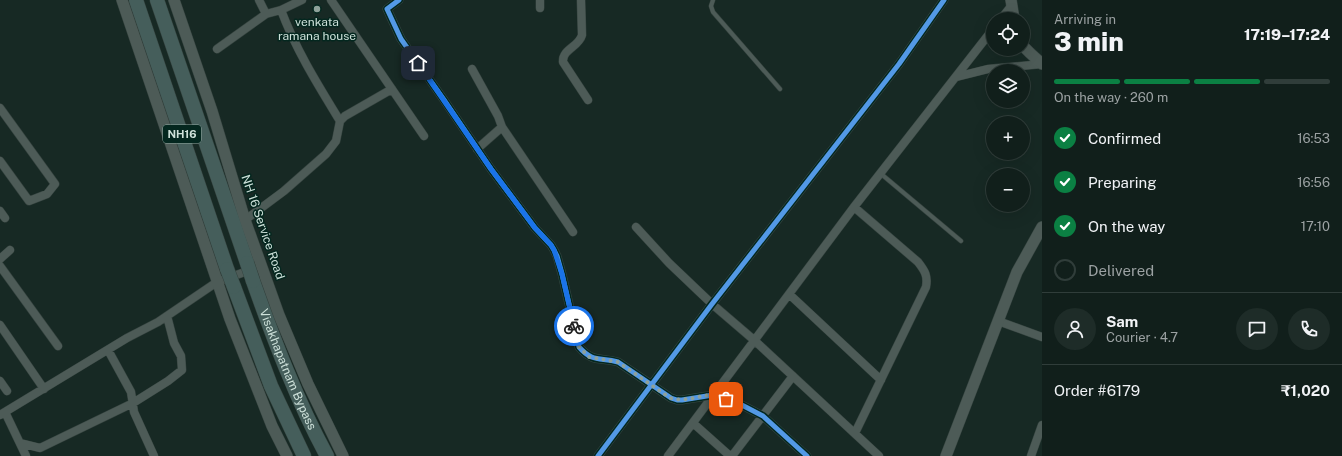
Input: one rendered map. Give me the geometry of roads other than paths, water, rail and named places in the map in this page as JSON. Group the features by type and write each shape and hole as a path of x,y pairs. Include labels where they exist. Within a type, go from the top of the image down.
{"highway":[{"name":"Visakhapatnam Bypass","path":"136,0 227,269 271,386 304,456"},
{"name":"Visakhapatnam Bypass","path":"157,0 253,281 289,373 316,435 327,456"}],"street":[{"path":"122,0 217,282 272,426 288,456"},
{"name":"NH 16 Service Road","path":"174,0 212,111 245,220 263,266 279,315 308,384 342,456"},
{"path":"259,0 266,14"},
{"path":"217,49 266,14 281,10 302,0"},
{"path":"331,0 424,136"},
{"path":"399,0 387,9 400,39 477,149 535,228 554,250 560,268 579,347 589,357 618,362 670,398 677,400 713,395 738,404 763,416 807,456"},
{"path":"580,0 581,40 567,52 562,59 562,62 588,100"},
{"path":"598,456 712,304 900,64 944,0"},
{"path":"1006,12 1012,2"},
{"path":"1012,2 1013,12"},
{"path":"281,10 290,34 305,63 340,121"},
{"path":"668,456 854,207 986,38"},
{"path":"1030,53 1042,64"},
{"path":"956,77 988,69 1042,64"},
{"path":"472,69 498,116 502,127 573,232"},
{"path":"245,220 284,191 326,154 336,141 340,121 345,116 392,89"},
{"path":"0,108 55,184 47,194 29,201 0,161"},
{"path":"477,149 502,127"},
{"path":"854,207 918,262 925,270 927,278 926,287 856,433"},
{"path":"0,211 5,218"},
{"path":"636,227 668,263 794,376 879,456"},
{"path":"946,456 1017,272 1042,227"},
{"path":"0,259 10,250"},
{"path":"0,266 58,346"},
{"path":"26,456 3,414 167,316 217,282 263,266"},
{"path":"789,294 881,380"},
{"path":"20,443 40,448 133,403 168,381 182,370 181,356 174,343 167,316"},
{"path":"998,321 1042,337"},
{"path":"0,325 44,389"},
{"path":"108,350 131,392 134,412 154,456"},
{"path":"693,423 731,456 794,376"},
{"path":"0,381 7,391"},
{"path":"1031,456 1042,425"}],"lane":[{"path":"713,0 711,6 713,12 780,89"},
{"path":"880,173 960,241"}],"place":[{"name":"venkata ramana house","path":"317,9"}]}
